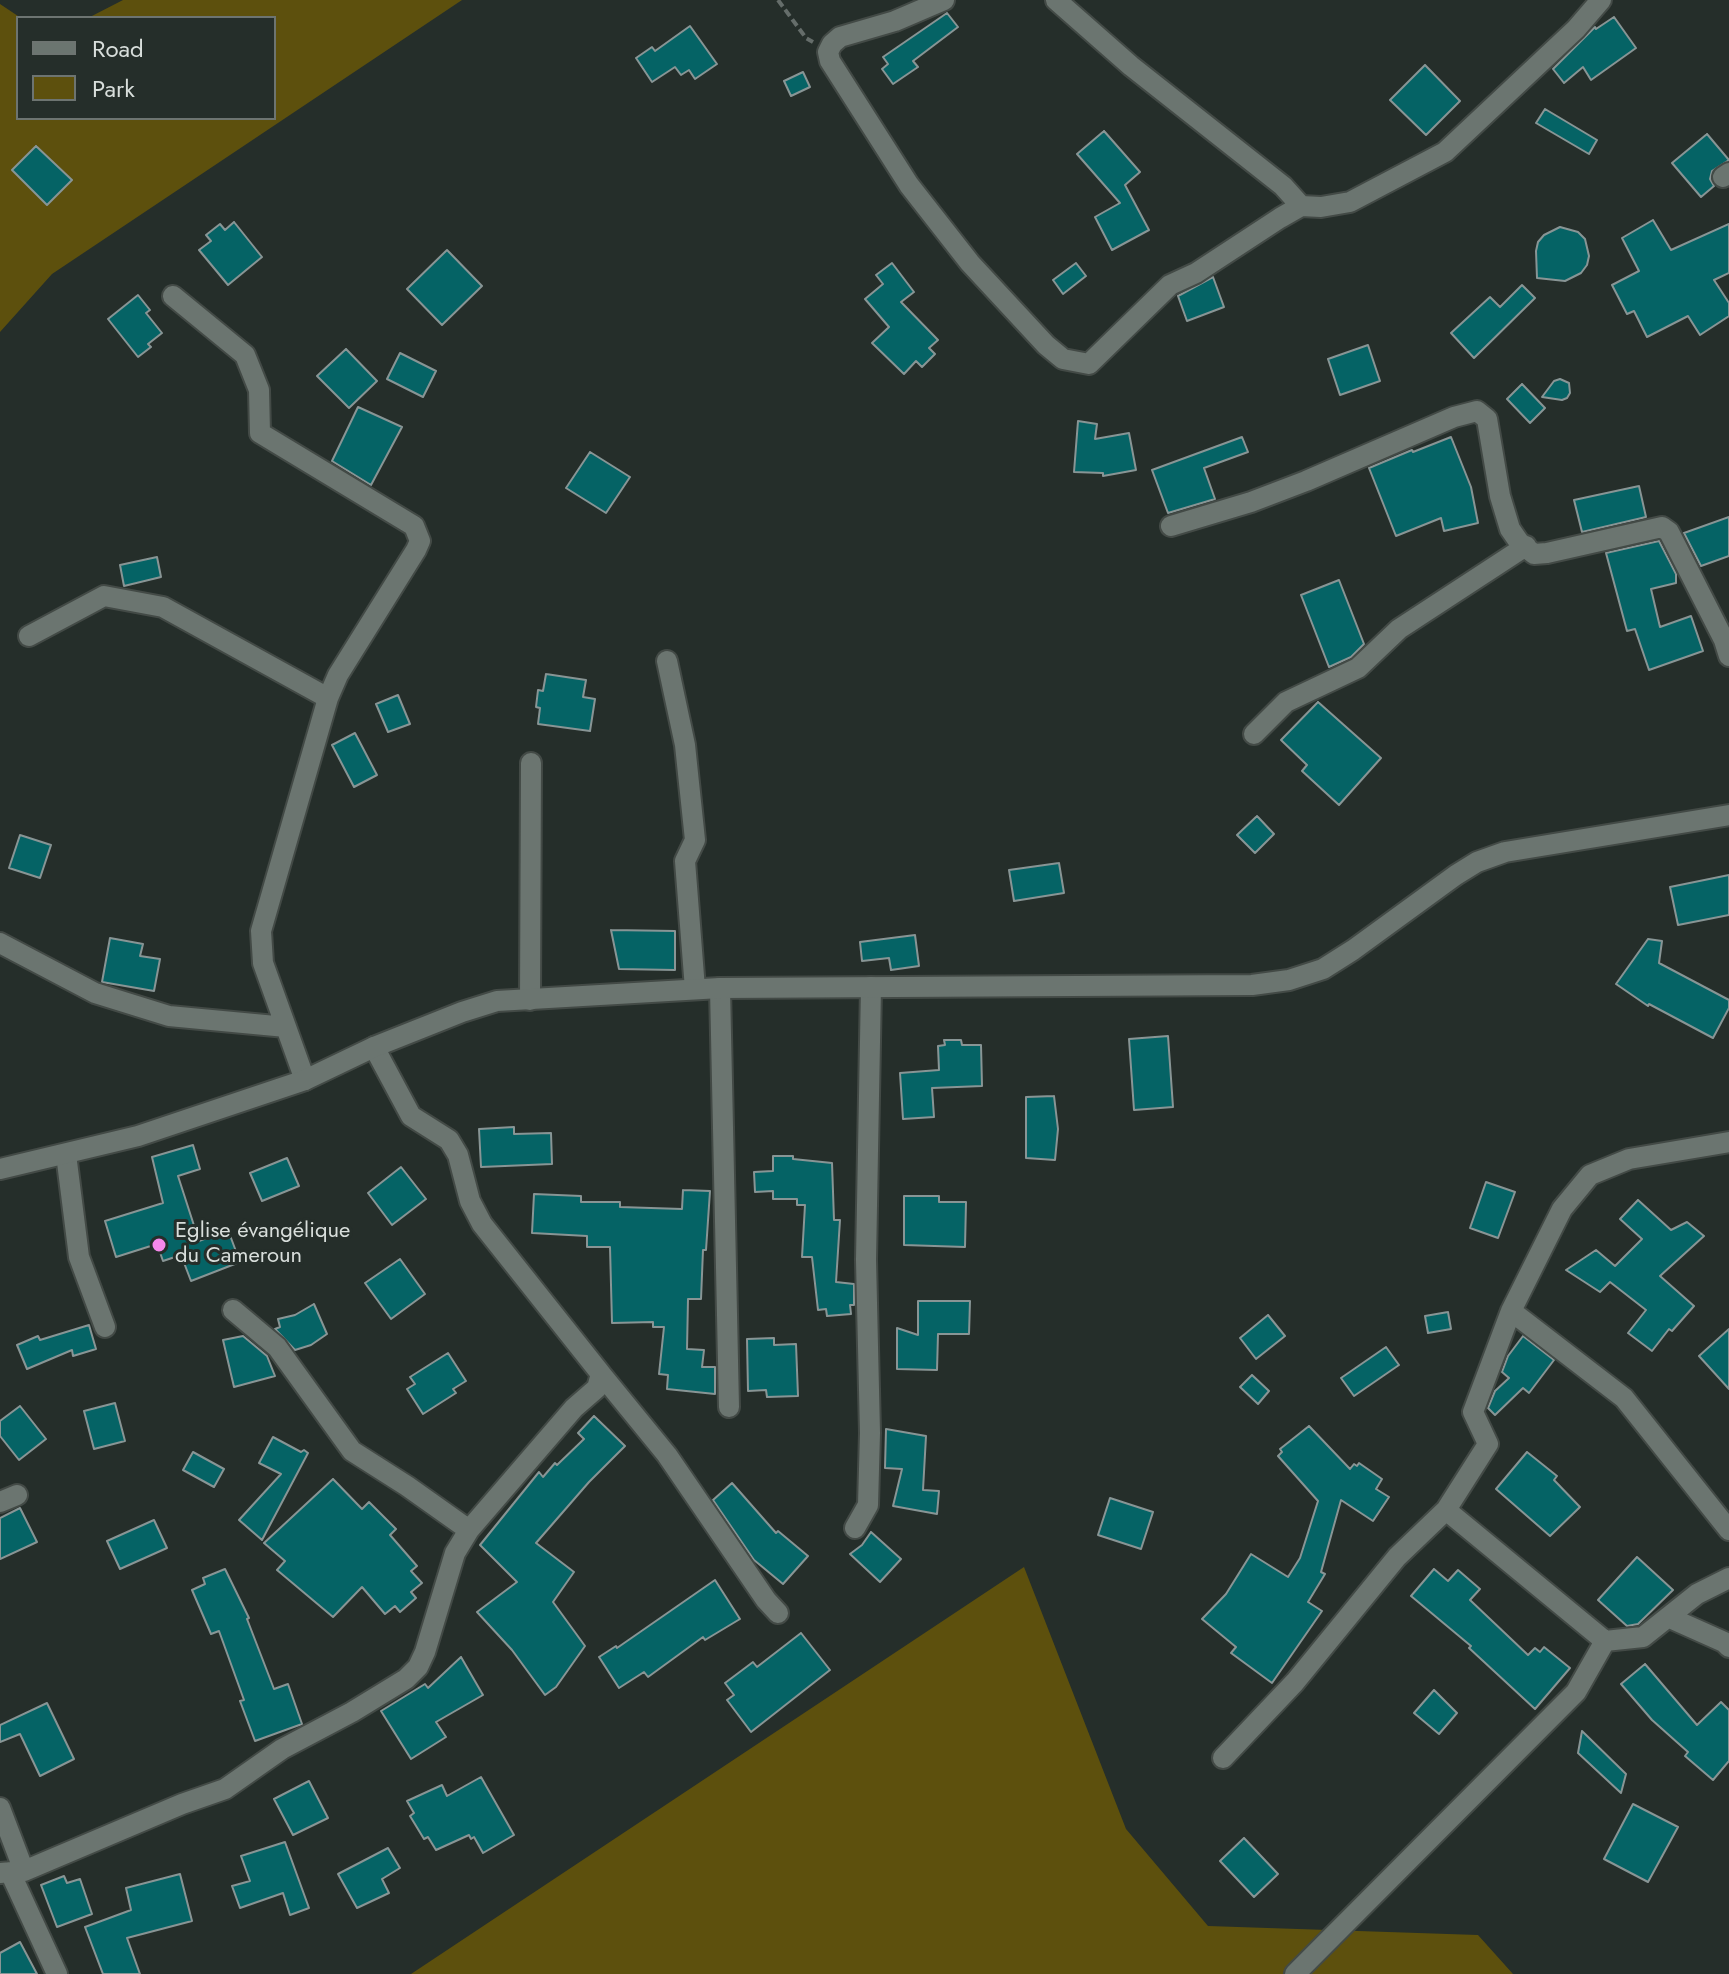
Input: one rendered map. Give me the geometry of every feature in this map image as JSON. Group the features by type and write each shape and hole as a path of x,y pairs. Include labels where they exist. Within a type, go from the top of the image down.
{"street":[{"path":"944,0 895,21 840,37 828,52 835,71 933,217 970,263 1046,345 1063,359 1089,364 1170,285 1196,273 1301,206 1321,207 1350,202 1445,152 1576,29 1601,0"},
{"path":"1056,0 1184,109 1283,186 1301,206"},
{"path":"173,296 245,355 259,390 260,433 414,526 420,541 338,675 328,698 261,931 263,963 305,1080"},
{"path":"1171,526 1292,486 1454,417 1477,411 1487,419 1496,480 1510,529 1519,542 1534,554 1547,553 1662,527 1669,532 1724,640 1729,656"},
{"path":"1254,734 1286,702 1358,668 1399,629 1526,546"},
{"path":"29,636 104,596 163,607 328,698"},
{"path":"667,661 685,745 695,840 685,861 695,989"},
{"path":"530,1000 531,763"},
{"path":"0,1169 138,1136 305,1080 374,1047 497,1001 720,988 1252,985 1289,980 1323,969 1456,875 1491,857 1505,852 1729,815"},
{"path":"0,943 95,993 169,1016 286,1027"},
{"path":"855,1528 868,1505 870,1433 866,1260 871,987"},
{"path":"720,988 729,1407"},
{"path":"374,1047 411,1116 449,1140 458,1155 470,1201 482,1224 667,1455 778,1613"},
{"path":"1223,1758 1295,1682 1397,1557 1446,1510 1488,1444 1473,1412 1511,1311 1562,1209 1590,1175 1629,1159 1729,1142"},
{"path":"66,1154 79,1257 105,1327"},
{"path":"233,1310 277,1347 352,1451 469,1530"},
{"path":"1511,1311 1624,1398 1729,1530"},
{"path":"11,1872 225,1789 282,1749 406,1679 418,1667 425,1652 455,1553 469,1530 574,1408 597,1388 601,1374"},
{"path":"1446,1510 1605,1641 1643,1637 1697,1594 1729,1578"},
{"path":"1668,1617 1729,1647"},
{"path":"1295,1974 1576,1692 1605,1641"},
{"path":"0,1808 11,1872 57,1974"}],"path":[{"path":"778,0 806,38 828,52"}],"green space":[{"path":"123,0 462,0 52,274 0,332 0,4 18,16 16,120 276,120 276,16 92,16"},
{"path":"1024,1567 1126,1829 1208,1926 1478,1935 1513,1974 411,1974"}],"building":[{"path":"947,13 958,27 913,61 918,67 893,84 882,69 888,64 883,57"},
{"path":"1614,17 1636,48 1591,80 1583,67 1564,83 1553,69 1595,27"},
{"path":"690,26 717,64 695,79 689,70 681,75 675,67 652,82 636,58 652,47 655,51"},
{"path":"1425,65 1460,101 1426,135 1390,100"},
{"path":"803,72 810,87 791,96 784,81"},
{"path":"1545,109 1597,140 1589,154 1536,123"},
{"path":"1104,131 1140,172 1125,185 1149,230 1112,250 1095,217 1120,203 1077,154"},
{"path":"1707,134 1729,160 1712,171 1710,179 1714,186 1701,197 1672,163"},
{"path":"36,146 72,180 47,205 12,170"},
{"path":"1653,220 1671,250 1729,224 1729,273 1714,280 1729,303 1729,316 1700,335 1688,316 1647,337 1634,311 1627,314 1612,285 1639,271 1622,238"},
{"path":"234,222 262,257 228,285 199,250 211,241 206,235 220,224 225,230"},
{"path":"1560,227 1578,232 1585,239 1589,256 1587,265 1581,273 1565,281 1537,278 1538,242 1544,235"},
{"path":"447,250 482,286 442,325 407,289"},
{"path":"892,263 914,292 901,302 938,340 929,348 935,354 922,367 916,361 904,374 872,343 889,327 865,299 883,284 876,275"},
{"path":"1076,263 1086,276 1063,294 1053,280"},
{"path":"1213,277 1224,307 1187,321 1178,296"},
{"path":"1522,285 1535,298 1474,358 1451,333 1490,297 1500,307"},
{"path":"138,295 150,310 146,313 162,333 138,357 108,319"},
{"path":"1368,345 1380,381 1340,395 1328,359"},
{"path":"346,349 377,381 349,408 317,376"},
{"path":"400,353 436,371 423,397 387,379"},
{"path":"1560,379 1569,383 1567,398 1542,397 1554,381"},
{"path":"1522,384 1545,408 1530,423 1507,399"},
{"path":"358,407 402,427 371,485 332,461"},
{"path":"1078,421 1097,424 1095,439 1129,433 1136,470 1103,476 1103,473 1074,472"},
{"path":"1242,437 1248,452 1204,468 1215,499 1168,513 1152,470"},
{"path":"1451,437 1471,487 1478,523 1444,531 1441,518 1396,536 1369,468"},
{"path":"590,452 630,477 606,513 566,488"},
{"path":"1639,486 1646,517 1582,532 1574,500"},
{"path":"1729,517 1729,556 1701,566 1684,533"},
{"path":"1659,541 1676,574 1676,583 1651,589 1660,627 1691,616 1703,651 1649,670 1635,629 1627,631 1606,553"},
{"path":"157,557 161,577 124,586 120,565"},
{"path":"1339,580 1364,644 1351,657 1329,667 1301,595"},
{"path":"546,674 586,680 583,697 595,699 590,731 538,724 538,690 543,691"},
{"path":"398,695 410,724 388,732 376,704"},
{"path":"1318,702 1381,758 1339,805 1302,771 1307,765 1281,740"},
{"path":"355,733 377,775 354,787 332,745"},
{"path":"1257,816 1274,834 1255,853 1237,835"},
{"path":"20,835 51,845 40,878 9,868"},
{"path":"1059,863 1064,893 1014,901 1009,870"},
{"path":"1729,875 1729,915 1678,925 1670,887"},
{"path":"611,930 675,931 675,970 619,969"},
{"path":"915,935 919,966 891,970 889,958 862,961 860,942"},
{"path":"110,938 143,944 140,956 160,959 154,991 102,982"},
{"path":"1648,939 1662,941 1659,963 1729,1000 1729,1008 1713,1038 1648,1006 1616,984"},
{"path":"1168,1036 1173,1107 1134,1110 1129,1039"},
{"path":"944,1040 961,1040 962,1045 981,1045 982,1086 932,1088 934,1117 903,1119 900,1073 939,1070 938,1046 945,1045"},
{"path":"1054,1096 1058,1129 1055,1160 1026,1158 1026,1097"},
{"path":"514,1127 514,1134 551,1133 552,1164 481,1167 479,1129"},
{"path":"193,1145 200,1169 178,1176 199,1241 228,1230 240,1262 191,1281 181,1255 163,1261 157,1244 116,1257 105,1221 163,1203 152,1157"},
{"path":"773,1156 832,1163 834,1220 840,1220 836,1282 854,1284 851,1314 827,1316 826,1309 818,1310 812,1257 802,1257 805,1205 797,1205 797,1199 773,1199 773,1191 755,1192 754,1172 773,1171"},
{"path":"287,1158 299,1186 262,1201 250,1173"},
{"path":"401,1167 426,1199 392,1225 368,1193"},
{"path":"1486,1182 1515,1192 1498,1238 1470,1228"},
{"path":"683,1190 710,1191 701,1299 688,1299 687,1349 704,1350 702,1367 715,1367 715,1394 667,1389 668,1375 659,1374 664,1327 653,1327 653,1322 612,1323 610,1247 587,1247 587,1236 532,1233 534,1194 581,1196 581,1202 620,1202 620,1207 682,1209"},
{"path":"904,1196 939,1196 939,1202 966,1202 965,1247 904,1245"},
{"path":"1638,1200 1671,1230 1687,1222 1704,1236 1660,1276 1694,1306 1672,1331 1669,1329 1652,1351 1628,1333 1646,1310 1610,1282 1600,1292 1566,1270 1596,1250 1615,1266 1642,1239 1620,1219"},
{"path":"400,1259 425,1294 391,1319 365,1283"},
{"path":"918,1301 970,1301 969,1334 938,1334 937,1370 897,1369 897,1328 918,1335"},
{"path":"314,1304 327,1334 311,1345 295,1350 275,1329 280,1327 278,1319 295,1315"},
{"path":"1448,1312 1451,1329 1428,1333 1425,1316"},
{"path":"1268,1315 1285,1336 1256,1359 1240,1338"},
{"path":"89,1325 96,1349 73,1356 72,1350 27,1369 17,1345 38,1336 40,1340"},
{"path":"1729,1329 1729,1389 1699,1356"},
{"path":"243,1336 267,1356 275,1376 234,1387 223,1340"},
{"path":"1523,1336 1554,1360 1529,1393 1523,1388 1495,1415 1488,1408 1495,1391 1509,1378 1502,1372 1508,1356"},
{"path":"774,1338 774,1345 796,1344 798,1396 767,1397 766,1390 748,1391 747,1339"},
{"path":"1386,1347 1399,1365 1354,1396 1341,1378"},
{"path":"448,1353 466,1381 453,1389 456,1393 423,1414 407,1389 415,1384 410,1377"},
{"path":"1252,1375 1269,1391 1258,1404 1240,1387"},
{"path":"115,1403 125,1441 94,1449 84,1411"},
{"path":"20,1406 46,1439 19,1460 0,1436 0,1421"},
{"path":"594,1416 625,1446 536,1543 574,1572 553,1602 585,1646 556,1687 545,1695 512,1650 477,1612 517,1582 480,1545 539,1472 543,1477 584,1439 578,1433"},
{"path":"1309,1426 1350,1469 1359,1463 1382,1479 1376,1489 1389,1497 1373,1521 1341,1500 1321,1572 1325,1574 1308,1602 1322,1611 1272,1683 1231,1653 1236,1647 1202,1619 1226,1594 1251,1554 1288,1577 1300,1558 1318,1501 1278,1456 1282,1452 1280,1449"},
{"path":"886,1429 926,1436 923,1490 939,1491 937,1514 893,1506 902,1469 885,1468"},
{"path":"273,1437 308,1453 262,1540 239,1520 281,1474 259,1463"},
{"path":"193,1452 224,1469 214,1487 183,1470"},
{"path":"1527,1452 1557,1476 1554,1480 1580,1507 1550,1536 1496,1489"},
{"path":"333,1479 362,1509 369,1502 396,1529 390,1535 417,1566 411,1571 422,1583 411,1592 416,1598 400,1612 395,1606 385,1614 362,1587 333,1617 277,1570 285,1561 264,1543"},
{"path":"732,1483 776,1533 778,1531 808,1556 783,1584 754,1560 713,1500"},
{"path":"1110,1498 1153,1512 1141,1549 1098,1535"},
{"path":"20,1508 37,1542 0,1559 0,1518"},
{"path":"154,1520 167,1548 120,1569 107,1541"},
{"path":"871,1532 901,1559 880,1582 850,1554 862,1545"},
{"path":"1637,1557 1673,1590 1638,1624 1627,1626 1598,1600"},
{"path":"225,1569 249,1618 274,1689 288,1684 302,1724 255,1741 219,1631 211,1634 192,1590 205,1584 203,1578"},
{"path":"1434,1569 1448,1581 1458,1570 1480,1589 1470,1600 1528,1655 1535,1648 1540,1652 1544,1647 1570,1668 1535,1709 1469,1648 1471,1646 1411,1596"},
{"path":"715,1580 740,1619 705,1640 703,1637 648,1677 644,1672 619,1688 599,1657 617,1648"},
{"path":"801,1633 830,1670 751,1732 727,1700 734,1695 725,1683 753,1662 757,1667"},
{"path":"461,1657 483,1695 436,1722 446,1737 411,1759 381,1711 425,1684 428,1688"},
{"path":"1645,1664 1697,1725 1721,1702 1729,1710 1729,1761 1713,1780 1685,1756 1688,1752 1652,1720 1621,1684"},
{"path":"1434,1690 1457,1713 1439,1734 1414,1713"},
{"path":"47,1703 74,1759 40,1776 20,1734 0,1742 0,1725"},
{"path":"1582,1731 1626,1774 1621,1793 1578,1753"},
{"path":"481,1777 514,1835 483,1853 474,1837 471,1839 469,1835 436,1850 428,1837 424,1839 410,1816 414,1813 407,1801 442,1785 447,1796"},
{"path":"309,1781 328,1818 293,1835 274,1799"},
{"path":"1633,1804 1678,1827 1648,1882 1604,1859"},
{"path":"1244,1838 1278,1874 1254,1897 1220,1861"},
{"path":"285,1842 309,1908 290,1915 283,1893 240,1908 232,1886 250,1881 241,1856"},
{"path":"388,1848 400,1868 382,1879 389,1893 357,1908 338,1874"},
{"path":"180,1874 192,1921 127,1938 140,1974 103,1974 85,1927 131,1910 126,1888"},
{"path":"64,1876 67,1883 80,1879 92,1914 57,1927 41,1885"},
{"path":"20,1942 37,1974 0,1974 0,1953"}],"place":[{"name":"Eglise évangélique du Cameroun","path":"159,1245"}]}
